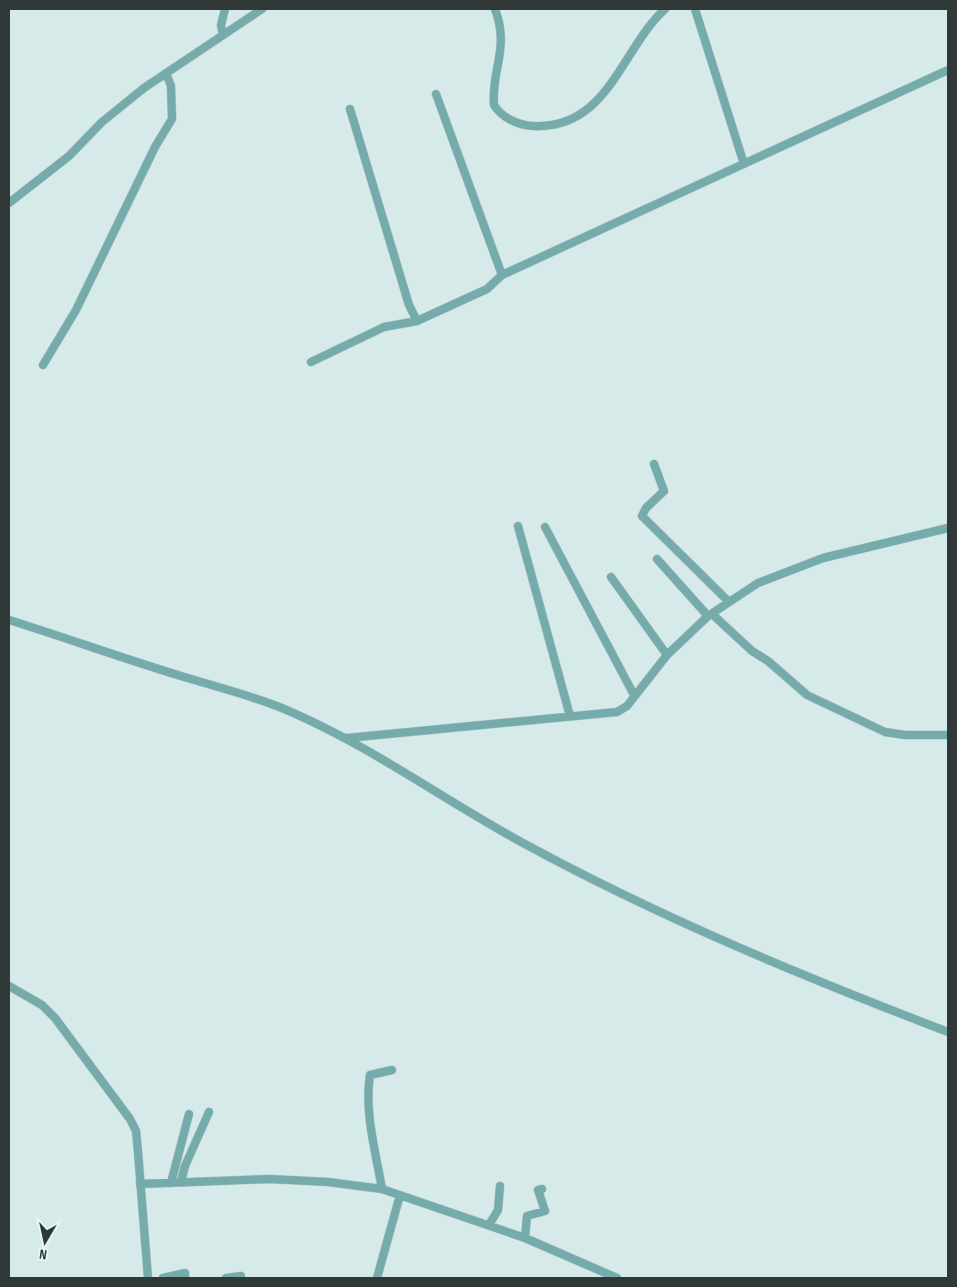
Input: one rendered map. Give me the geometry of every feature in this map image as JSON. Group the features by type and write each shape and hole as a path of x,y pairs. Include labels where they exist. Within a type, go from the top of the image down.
{"street":[{"path":"223,35 221,25 224,9"},
{"path":"9,202 68,156 102,122 166,73 262,9"},
{"path":"495,9 500,22 502,39 494,105 502,115 510,120 528,126 541,126 561,122 580,114 598,100 622,70 656,17 665,9"},
{"path":"695,9 744,164"},
{"path":"311,362 384,327 417,321 486,289 502,275 948,70"},
{"path":"43,365 76,310 155,147 172,119 171,86 166,73"},
{"path":"436,94 502,275"},
{"path":"350,109 409,305 417,321"},
{"path":"654,464 664,490 646,508 642,516 728,601"},
{"path":"518,526 570,716"},
{"path":"545,527 636,693"},
{"path":"347,738 618,712 627,706 667,655 710,615 728,601 758,583 805,564 948,528"},
{"path":"657,559 710,615 807,695 885,732 905,735 948,735"},
{"path":"570,568 636,693"},
{"path":"611,577 667,655"},
{"path":"9,620 190,679 268,702 347,738 521,842 599,882 770,963 948,1032"},
{"path":"9,986 42,1004 55,1018 130,1119 136,1131 148,1278"},
{"path":"382,1189 371,1124 368,1084 370,1075 392,1070"},
{"path":"181,1182 185,1166 209,1112"},
{"path":"171,1183 189,1114"},
{"path":"140,1184 270,1179 328,1182 382,1189 525,1238 617,1278"},
{"path":"489,1225 498,1210 500,1186"},
{"path":"525,1238 527,1216 545,1211 538,1190 542,1189"},
{"path":"377,1278 400,1195"},
{"path":"163,1278 185,1273 185,1278"},
{"path":"226,1278 241,1276"}]}
